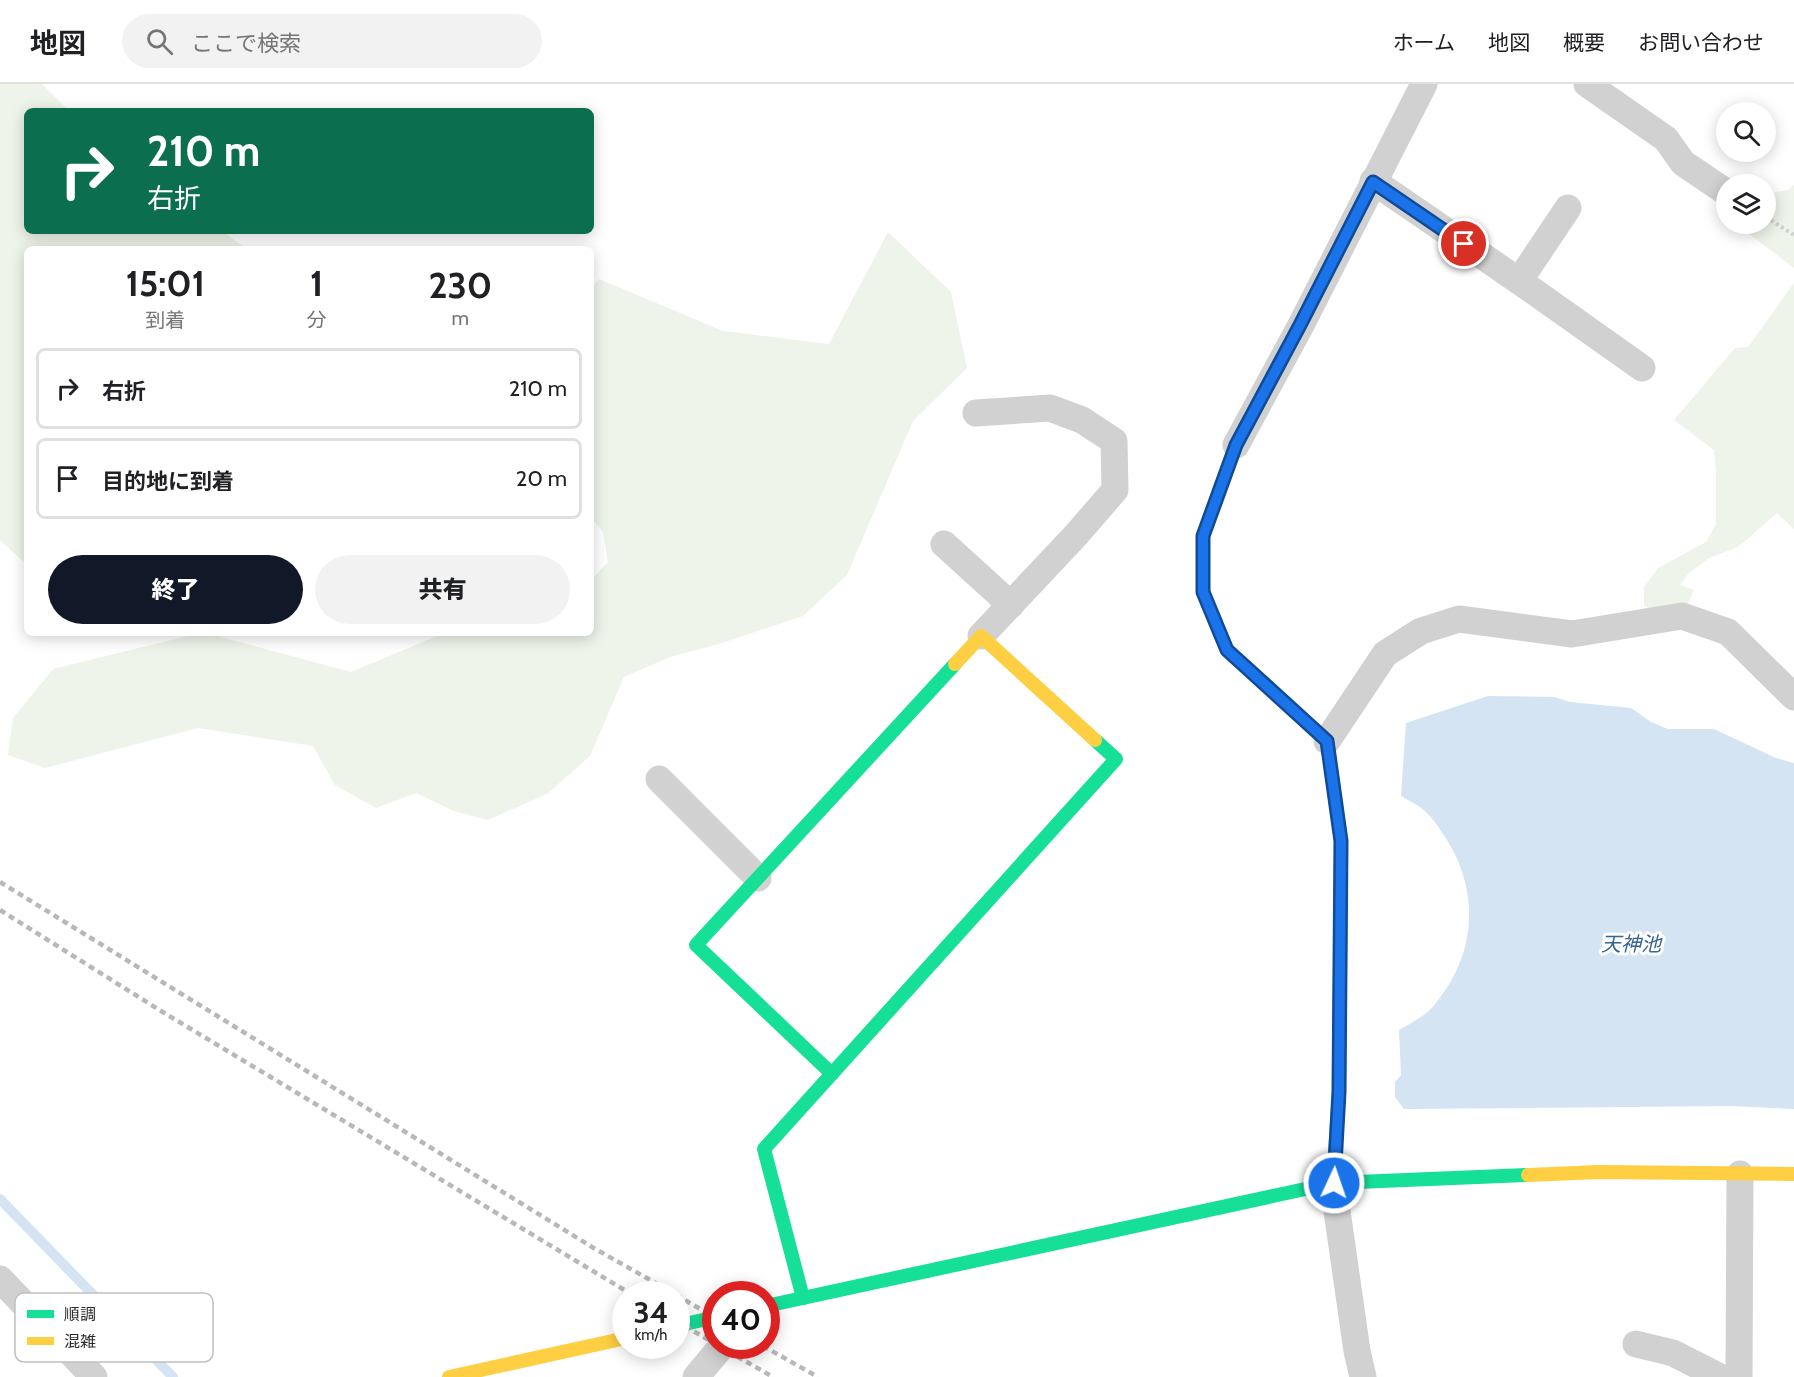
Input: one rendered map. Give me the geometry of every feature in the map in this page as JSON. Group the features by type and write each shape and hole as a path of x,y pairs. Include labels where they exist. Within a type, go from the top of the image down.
{"street":[{"path":"1363,1377 1357,1351 1334,1183 1339,1092 1341,841 1327,741 1227,650 1203,592 1203,536 1236,445 1424,84"},
{"path":"1587,84 1666,139 1683,163 1716,185"},
{"path":"1373,182 1519,281 1642,369"},
{"path":"1519,281 1568,208"},
{"path":"832,1074 696,945 1115,490 1114,441 1082,420 1050,408 976,413"},
{"path":"944,544 1011,605"},
{"path":"1327,741 1385,654 1421,631 1459,619 1572,634 1682,616 1728,632 1794,698"},
{"path":"803,1298 764,1149 1116,759 981,636"},
{"path":"659,779 758,878"},
{"path":"780,1303 1334,1183 1599,1172 1794,1174"},
{"path":"1739,1377 1740,1173"},
{"path":"0,1279 15,1295"},
{"path":"449,1377 612,1341"},
{"path":"1636,1344 1673,1353 1720,1377"},
{"path":"696,1377 711,1359"},
{"path":"80,1362 94,1377"}],"path":[{"path":"1776,223 1794,234"}],"shaded area":[{"path":"0,84 42,84 66,108 24,108 24,234 226,234 243,246 24,246 24,562 0,540"},
{"path":"1794,185 1794,268 1749,234 1776,234 1776,192 1788,190"},
{"path":"888,232 951,292 967,368 913,421 847,575 803,616 719,644 670,657 624,677 590,756 547,794 488,820 454,811 416,793 376,808 335,785 313,746 198,728 45,768 8,755 13,718 53,669 188,636 217,636 351,672 437,636 594,636 594,577 608,562 603,532 594,521 594,285 599,279 723,331 829,344"},
{"path":"1794,283 1794,529 1777,513 1738,547 1709,558 1688,574 1680,585 1694,590 1688,604 1655,610 1644,606 1644,587 1658,568 1706,542 1716,524 1714,450 1674,420 1735,348 1748,347"}],"water":[{"name":"天神池","path":"1488,696 1554,697 1570,702 1631,708 1651,722 1668,729 1714,729 1776,758 1794,763 1794,1109 1731,1106 1404,1109 1395,1097 1395,1082 1401,1075 1399,1030 1428,1011 1449,984 1466,944 1469,923 1469,902 1458,860 1435,822 1425,811 1401,796 1406,723"}],"waterway":[{"path":"0,1199 91,1293"},
{"path":"158,1362 173,1377"}],"railway":[{"path":"0,882 592,1247 652,1281"},
{"path":"0,910 161,1011 612,1283"},
{"path":"690,1303 702,1310"},
{"path":"690,1329 702,1336"},
{"path":"780,1356 818,1377"},
{"path":"742,1359 773,1377"}],"traffic: fast":[{"path":"832,1074 696,945 955,664"},
{"path":"1264,683 1327,741 1341,841 1339,1091 1333,1183"},
{"path":"803,1298 764,1149 1116,759 1095,740"},
{"path":"780,1303 1333,1183 1528,1175"},
{"path":"690,1323 702,1320"}],"traffic: slow":[{"path":"1236,445 1203,536 1203,592 1227,650 1264,683"},
{"path":"955,664 981,636 1095,740"},
{"path":"1528,1175 1598,1172 1794,1174"},
{"path":"449,1377 612,1341"}],"route":[{"path":"1334,1183 1339,1092 1341,841 1327,741 1227,650 1203,592 1203,536 1236,445 1373,182 1464,244"}]}
